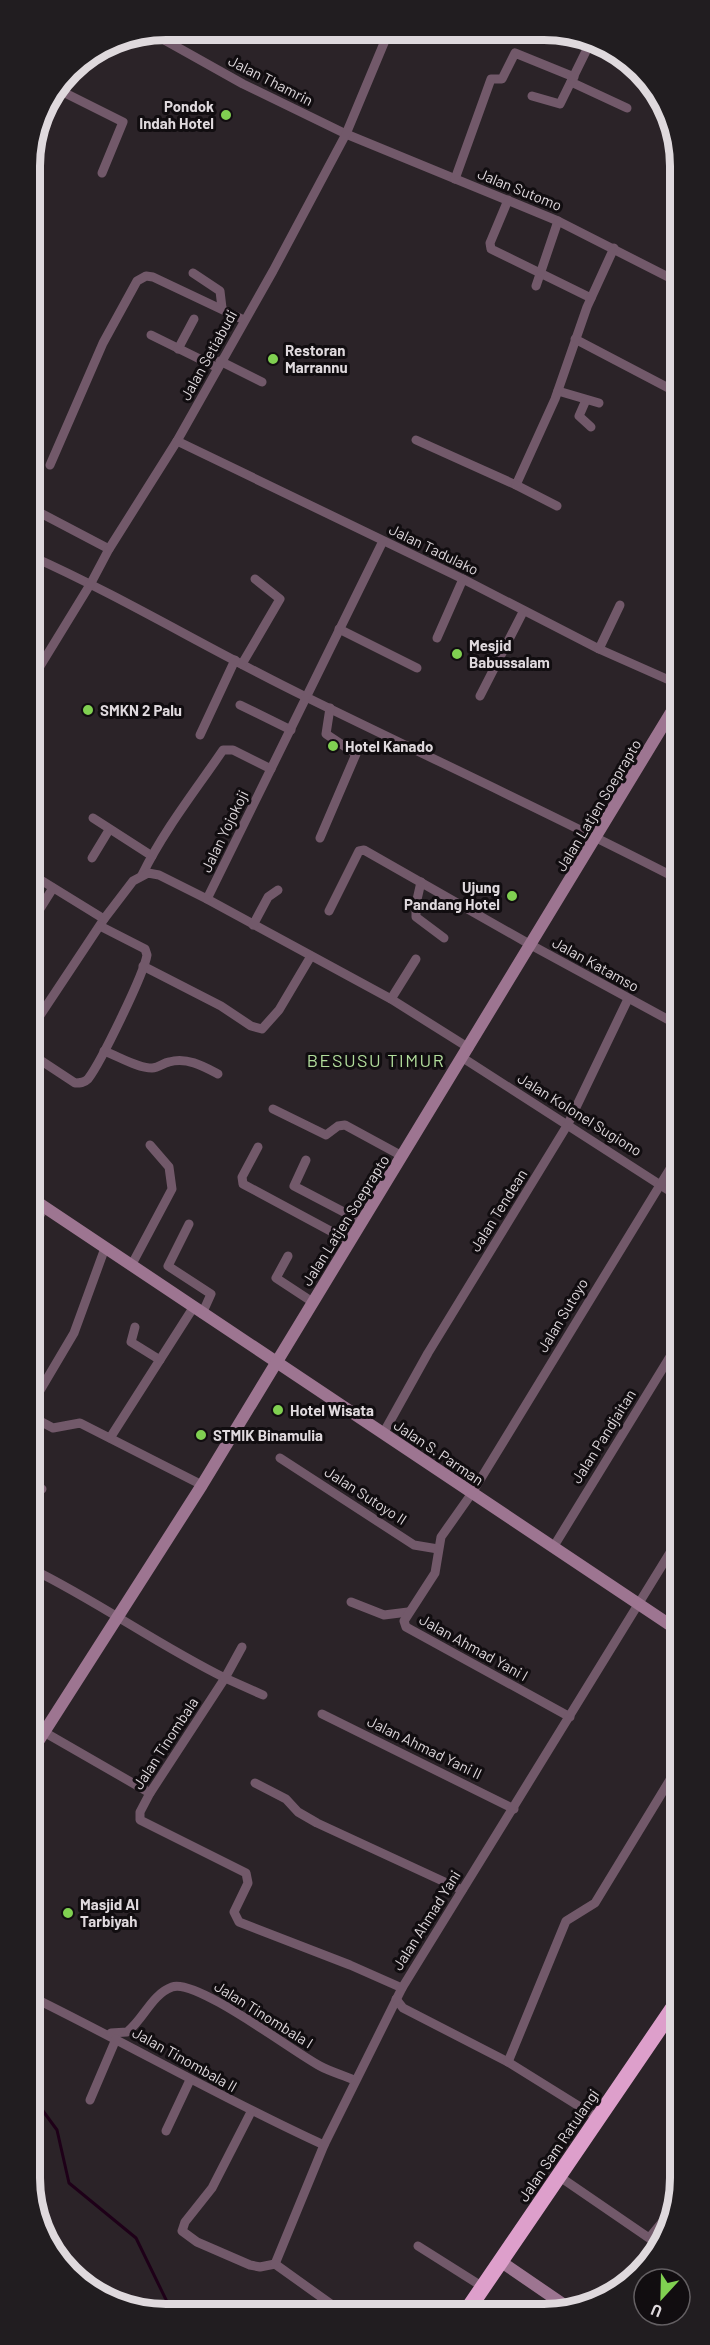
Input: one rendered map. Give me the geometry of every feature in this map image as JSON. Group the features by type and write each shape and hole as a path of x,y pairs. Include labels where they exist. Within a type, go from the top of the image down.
{"highway":[{"name":"Jalan Sam Ratulangi","path":"471,2304 669,2014"}],"street":[{"name":"Jalan Setiabudi","path":"41,665 91,583 108,549 177,441 244,320 346,134 385,40"},
{"name":"Jalan Thamrin","path":"166,41 243,84 346,134"},
{"path":"532,96 559,104 588,48"},
{"path":"455,179 491,79 502,79 515,53 627,108"},
{"path":"64,93 123,122 102,173"},
{"name":"Jalan Sutomo","path":"346,134 558,221 670,278"},
{"path":"508,201 490,248 591,298"},
{"path":"536,286 558,221"},
{"path":"516,485 558,391 591,298 614,248"},
{"path":"193,273 221,293 222,308"},
{"path":"50,465 104,343 137,281 147,276 153,277 244,320"},
{"path":"178,349 194,319"},
{"path":"151,335 178,349 262,382"},
{"path":"575,339 670,389"},
{"path":"558,391 599,403"},
{"path":"586,400 579,416 591,427"},
{"path":"416,440 557,506"},
{"name":"Jalan Tadulako","path":"177,441 463,579 523,612 599,649 670,680"},
{"path":"41,513 108,549"},
{"name":"Jalan Yojokoji","path":"207,899 382,541"},
{"path":"41,560 91,583 306,698 596,836 670,875"},
{"path":"200,735 238,662 280,599 255,579"},
{"path":"437,638 463,579"},
{"path":"599,649 620,605"},
{"path":"480,696 523,612"},
{"path":"339,628 417,668"},
{"path":"240,705 291,730"},
{"path":"320,838 356,754 326,734 330,708"},
{"name":"Jalan Latjen Soeprapto","path":"40,1738 202,1485 311,1301 466,1053 670,715"},
{"path":"41,1015 126,888 142,875 152,856 224,749 271,770"},
{"path":"93,818 108,830 152,856"},
{"path":"92,858 108,830"},
{"name":"Jalan Katamso","path":"328,911 361,849 670,1021"},
{"path":"142,875 159,874 207,899"},
{"path":"41,880 145,949 146,959 104,1051 87,1080 80,1083 68,1079 41,1060"},
{"path":"421,882 416,904 416,917 444,938"},
{"path":"41,908 53,888"},
{"path":"253,925 268,897 278,890"},
{"name":"Jalan Kolonel Sugiono","path":"207,899 391,999 568,1124 669,1190"},
{"path":"143,966 221,1006 251,1026 262,1029 279,1010 311,956"},
{"path":"391,999 416,959"},
{"name":"Jalan Tendean","path":"384,1432 428,1353 568,1124 628,999"},
{"path":"104,1051 148,1068 159,1067 169,1062 185,1061 200,1064 218,1074"},
{"path":"273,1109 326,1135 338,1125 345,1125 402,1156"},
{"path":"131,1266 172,1189 169,1167 150,1145"},
{"path":"258,1147 241,1181 243,1184 349,1241"},
{"path":"306,1160 294,1186 361,1221"},
{"name":"Jalan Sutoyo","path":"472,1493 670,1170"},
{"name":"Jalan S. Parman","path":"40,1204 197,1311 277,1360 669,1625"},
{"path":"40,1215 45,1207"},
{"path":"158,1284 189,1224"},
{"path":"40,1390 74,1333 105,1248"},
{"path":"288,1256 276,1278 311,1301"},
{"path":"111,1438 160,1360 211,1294 168,1266"},
{"path":"135,1327 131,1342 160,1360"},
{"name":"Jalan Pandjaitan","path":"554,1546 669,1358"},
{"path":"40,1421 53,1428 80,1423 202,1485"},
{"name":"Jalan Sutoyo II","path":"280,1458 414,1545 438,1549"},
{"name":"Jalan Ahmad Yani I","path":"472,1493 444,1531 438,1549 439,1561 435,1573 408,1612 404,1620 406,1627 570,1717"},
{"name":"Jalan Ahmad Yani","path":"275,2264 324,2145 354,2080 402,1988 669,1555"},
{"path":"40,1573 96,1602 116,1617 225,1678 262,1695"},
{"path":"351,1602 384,1615 408,1612"},
{"name":"Jalan Tinombala","path":"242,1647 225,1678 150,1793 139,1815 141,1821 248,1876 248,1883 234,1912 236,1920 402,1988"},
{"name":"Jalan Ahmad Yani II","path":"322,1714 514,1809"},
{"path":"44,1732 150,1793"},
{"path":"508,2062 566,1921 595,1903 669,1781"},
{"path":"255,1783 286,1800 298,1812 317,1823 462,1890"},
{"name":"Jalan Tinombala I","path":"103,2031 118,2034 127,2032 161,1993 176,1986 184,1986 220,2003 320,2066 354,2080"},
{"path":"396,1999 403,2008 508,2062 598,2118"},
{"name":"Jalan Tinombala II","path":"40,2001 103,2031 251,2112 324,2145"},
{"path":"90,2100 116,2039"},
{"path":"166,2131 190,2080"},
{"path":"251,2112 212,2188 185,2222 182,2230 196,2242 250,2265 260,2267 275,2264 331,2304"},
{"path":"560,2177 649,2238 662,2223"},
{"path":"418,2246 483,2287"},
{"path":"500,2261 561,2303"}],"waterway":[{"path":"40,2107 57,2130 69,2183 136,2238 168,2304"}],"place":[{"name":"Pondok Indah Hotel","path":"226,115"},
{"name":"Restoran Marrannu","path":"273,359"},
{"name":"Mesjid Babussalam","path":"457,654"},
{"name":"SMKN 2 Palu","path":"88,710"},
{"name":"Hotel Kanado","path":"333,746"},
{"name":"Ujung Pandang Hotel","path":"512,896"},
{"name":"Hotel Wisata","path":"278,1410"},
{"name":"STMIK Binamulia","path":"201,1435"},
{"name":"Masjid Al Tarbiyah","path":"68,1913"}],"district":[{"name":"BESUSU TIMUR","path":"376,1060"}]}
